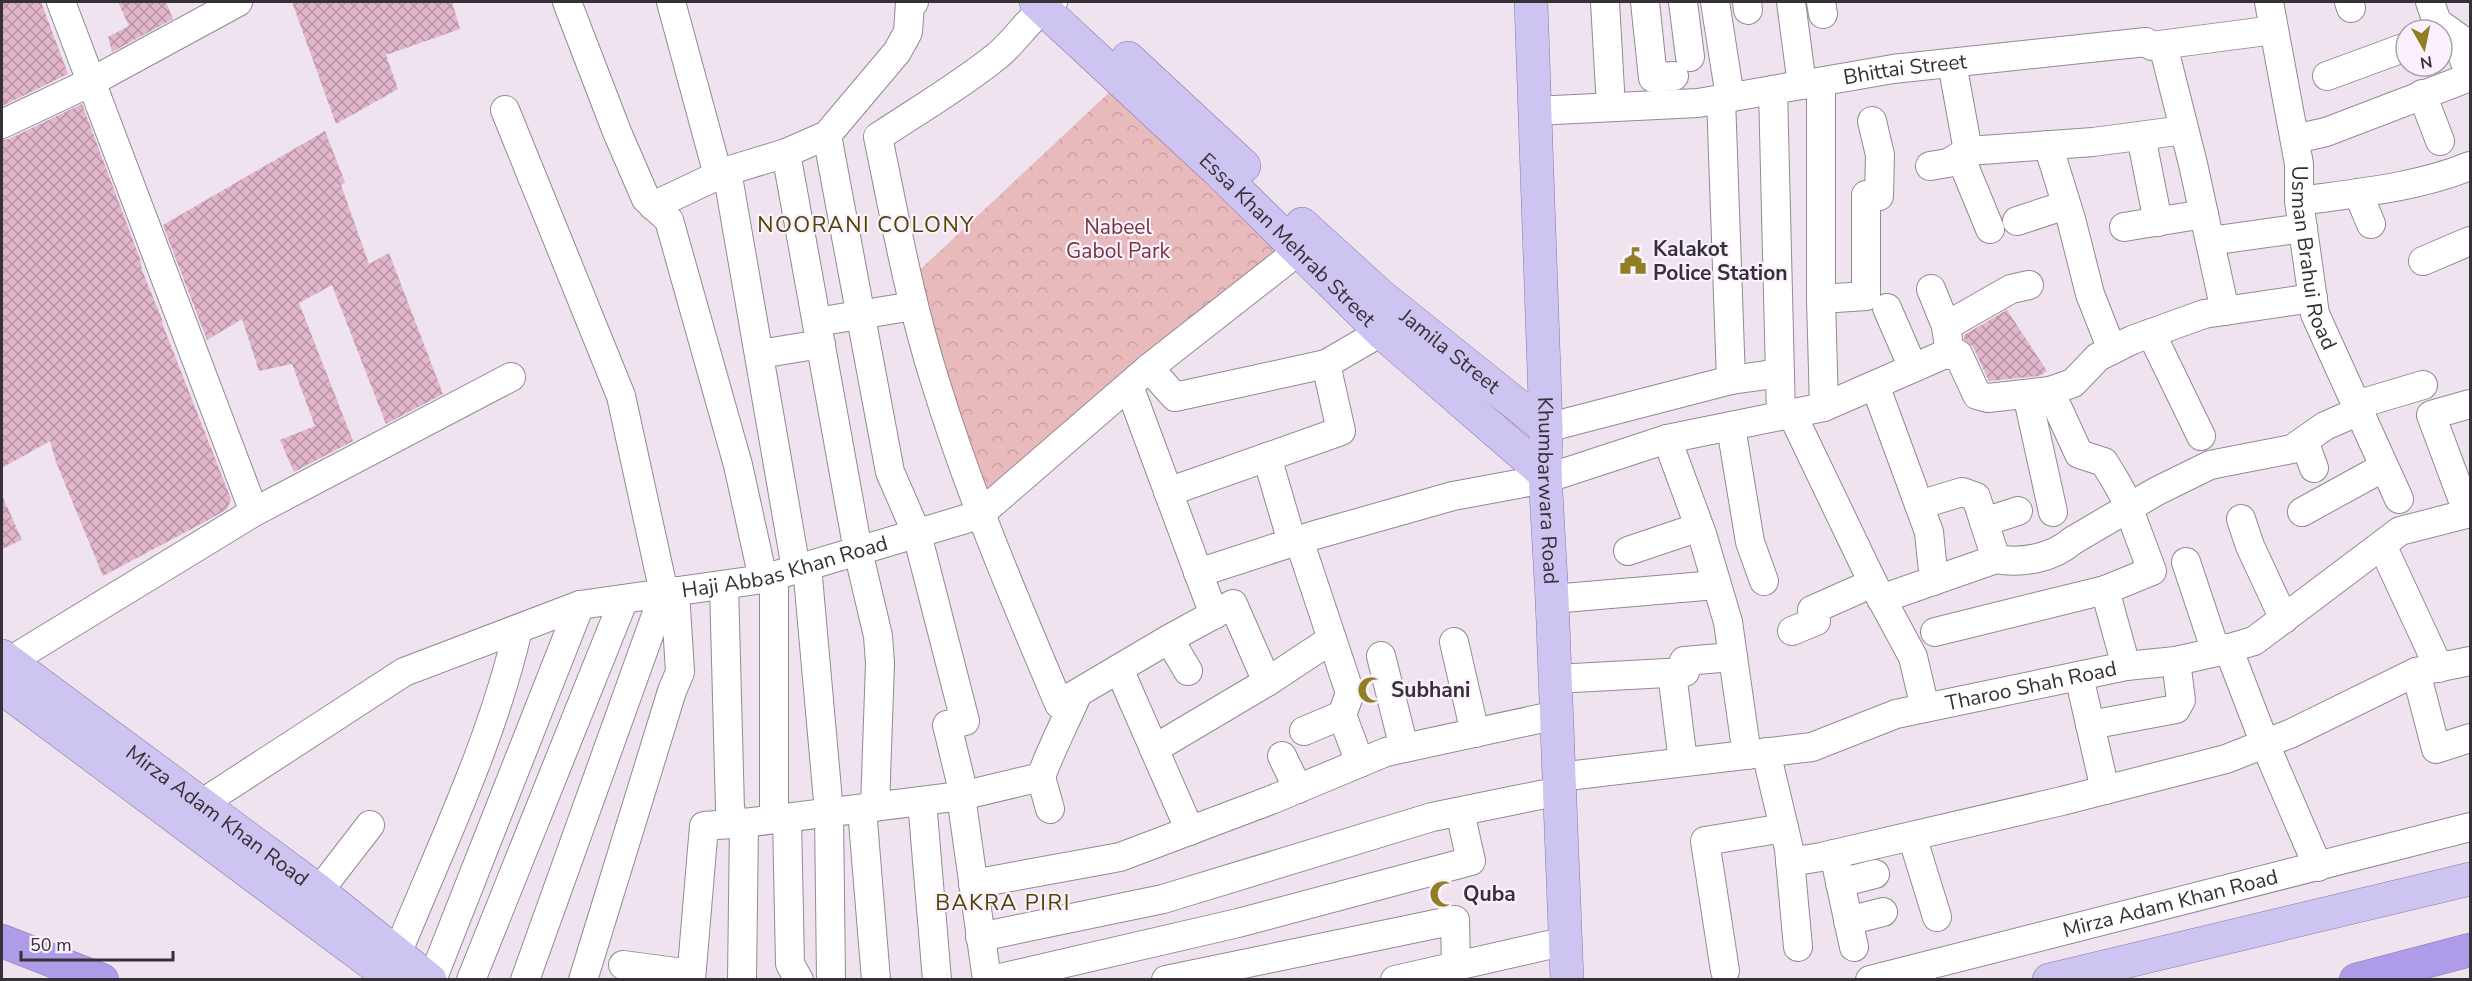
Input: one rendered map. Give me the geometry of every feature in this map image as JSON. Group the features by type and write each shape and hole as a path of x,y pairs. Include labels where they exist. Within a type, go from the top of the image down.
{"highway":[{"path":"2,941 102,980"},
{"path":"2356,980 2470,950"}],"main road":[{"name":"Khumbarwara Road","path":"1531,2 1546,428 1545,476 1567,980"},
{"name":"Essa Khan Mehrab Street","path":"1050,3 1127,72 1218,171 1307,244 1381,332 1545,476"},
{"name":"Jamila Street","path":"1307,244 1546,428"},
{"name":"Mirza Adam Khan Road","path":"4,670 201,804 319,891 395,967"},
{"name":"Mirza Adam Khan Road","path":"4,670 395,967 431,980"},
{"name":"Mirza Adam Khan Road","path":"2049,980 2470,879"}],"street":[{"path":"61,2 254,512"},
{"path":"2,124 91,82 238,2"},
{"path":"567,2 616,132 646,199 669,220 738,465 785,573 780,818 790,964 799,980"},
{"path":"671,2 722,173 760,354 785,573 829,812 831,980"},
{"path":"653,206 722,173 786,153 827,135 897,52 908,32 910,3 914,2"},
{"path":"1605,2 1610,90"},
{"path":"1645,2 1653,78 1682,67 1683,2"},
{"path":"1715,2 1726,98 1731,380"},
{"path":"1791,2 1812,83 1824,407"},
{"name":"Usman Brahui Road","path":"2269,2 2299,164 2301,215 2315,314 2399,499"},
{"path":"2295,139 2326,132 2470,77 2455,36 2438,22 2430,2"},
{"path":"1050,3 997,56 878,137 913,306 935,382 979,515 1059,704 1233,604 1267,682"},
{"name":"Bhittai Street","path":"1534,111 1698,103 1893,69 2146,42 2152,46 2163,45 2274,30"},
{"path":"2163,45 2225,311"},
{"path":"2327,76 2394,51"},
{"path":"1952,63 1964,153 1990,229"},
{"path":"1773,90 1780,373 1787,415 1913,657 1925,708"},
{"path":"2422,94 2440,141"},
{"path":"505,110 621,396 669,592 680,672 672,691 584,980"},
{"path":"1821,299 1866,296 1866,195 1879,196 1880,155 1872,121"},
{"path":"1930,166 1948,163 1964,153 2184,130"},
{"path":"827,135 890,472 916,534 965,721 947,725 962,796 987,980"},
{"path":"2141,136 2158,222"},
{"path":"2048,145 2067,205 2090,294 2112,350"},
{"path":"786,153 858,551 878,636 880,663 868,808 876,980"},
{"path":"2124,227 2158,222 2207,227 2301,215 2358,193 2439,178 2470,166"},
{"path":"2358,193 2371,224"},
{"path":"2018,221 2067,205"},
{"path":"2422,261 2470,241"},
{"name":"Haji Abbas Khan Road","path":"201,804 404,672 580,605 724,585 785,573 979,515 1139,377 1307,244"},
{"path":"1946,326 2011,289 2030,285"},
{"path":"1931,289 1946,326 1950,355"},
{"path":"1198,573 1295,541 1453,496 1545,476 1667,439 1824,407 1943,356 1958,354 1977,395 1988,398 2039,393 2073,383 2098,357 2112,350 2204,314 2313,298"},
{"path":"760,354 861,315 913,306"},
{"path":"1887,308 1913,368"},
{"path":"1139,377 1175,398 1326,364 1381,332"},
{"path":"2151,333 2201,436"},
{"path":"1779,341 1822,340"},
{"path":"1168,492 1341,431 1326,364"},
{"path":"1546,428 1731,380 1780,373"},
{"path":"4,670 254,512 511,377"},
{"path":"1139,377 1168,492 1214,615"},
{"path":"1875,385 1929,532 1934,581"},
{"path":"1792,631 1816,621 1812,610 1877,591 1934,581 1996,560 2009,562 2060,551 2072,541 2157,491 2210,465 2292,449 2325,426 2358,408 2423,385"},
{"path":"1935,632 2105,590 2152,572 2129,509 2104,462 2079,454 2039,393"},
{"path":"2039,393 2045,486 2053,512"},
{"path":"2469,514 2431,415 2470,404"},
{"path":"1731,427 1750,542 1764,581"},
{"path":"1667,439 1699,527 1728,622 1733,657 1757,754 1784,828 1790,862 1798,947"},
{"path":"2304,441 2314,468"},
{"path":"1267,457 1350,693 1342,716 1360,763"},
{"path":"2302,512 2384,467"},
{"path":"1919,505 1962,492 1976,497 1996,560"},
{"path":"1984,522 2018,511"},
{"name":"Tharoo Shah Road","path":"980,937 1163,899 1432,817 1460,812 1560,784 1683,762 1812,747 1896,714 2126,666 2176,661 2254,641 2400,531 2469,514"},
{"path":"2241,519 2250,546 2284,619"},
{"path":"1628,551 1699,527"},
{"path":"1708,558 1750,542"},
{"path":"2382,545 2427,670 2436,748 2470,738"},
{"path":"2186,562 2222,650 2318,867"},
{"path":"724,585 730,809 739,823 742,980"},
{"path":"1552,599 1716,585"},
{"path":"2105,590 2126,666"},
{"path":"525,980 669,592"},
{"path":"471,980 624,599"},
{"path":"431,980 580,605"},
{"path":"395,967 491,724 508,671 518,629"},
{"path":"1169,639 1188,671"},
{"path":"1154,749 1267,682 1332,639"},
{"path":"1454,642 1475,733"},
{"path":"1382,656 1404,748"},
{"path":"1555,679 1685,672 1684,661 1733,657"},
{"path":"2091,725 2176,709 2181,700 2176,661"},
{"path":"1790,862 1911,836 2226,759 2292,733 2427,670 2470,661"},
{"path":"1119,669 1190,831"},
{"path":"1672,673 1683,762"},
{"path":"2079,676 2105,790"},
{"path":"1050,809 1041,777 1051,749 1077,695"},
{"path":"973,884 1120,857 1298,789 1386,752 1557,715"},
{"path":"1304,731 1342,716"},
{"path":"1282,756 1298,789"},
{"path":"623,965 691,977 704,826 962,796 1041,777"},
{"path":"922,801 937,980"},
{"path":"992,980 1238,923 1472,861 1460,812"},
{"path":"319,891 370,825"},
{"name":"Mirza Adam Khan Road","path":"1870,980 2318,867 2470,826"},
{"path":"1725,971 1705,841 1784,828"},
{"path":"1911,836 1937,917"},
{"path":"1834,854 1851,934 1883,912"},
{"path":"1840,883 1875,874"},
{"path":"1166,980 1202,976 1455,920 1456,966"},
{"path":"1395,980 1566,941"}],"green space":[{"name":"Nabeel Gabol Park","path":"1131,72 1298,229 979,515 908,281"}],"building":[{"path":"2,2 41,2 68,74 2,106"},
{"path":"118,2 166,2 173,19 112,52 108,37 129,26"},
{"path":"292,2 452,2 460,29 386,55 398,89 336,124"},
{"path":"82,104 140,259 142,270 231,499 227,509 103,576 56,462 50,441 2,468 2,140 9,139"},
{"path":"325,131 345,182 341,185 369,264 389,253 443,394 386,424 332,285 299,303 353,441 294,472 280,440 315,426 292,364 259,371 242,319 207,340 163,225"},
{"path":"2007,310 2047,371 2039,376 1989,381 1973,347 1964,339 1964,335"},
{"path":"2,495 22,540 2,549"}],"place":[{"name":"Kalakot Police Station","path":"1633,261"},
{"name":"Subhani","path":"1371,690"},
{"name":"Quba","path":"1443,894"}],"district":[{"name":"NOORANI COLONY","path":"866,224"},
{"name":"BAKRA PIRI","path":"1003,902"}]}
